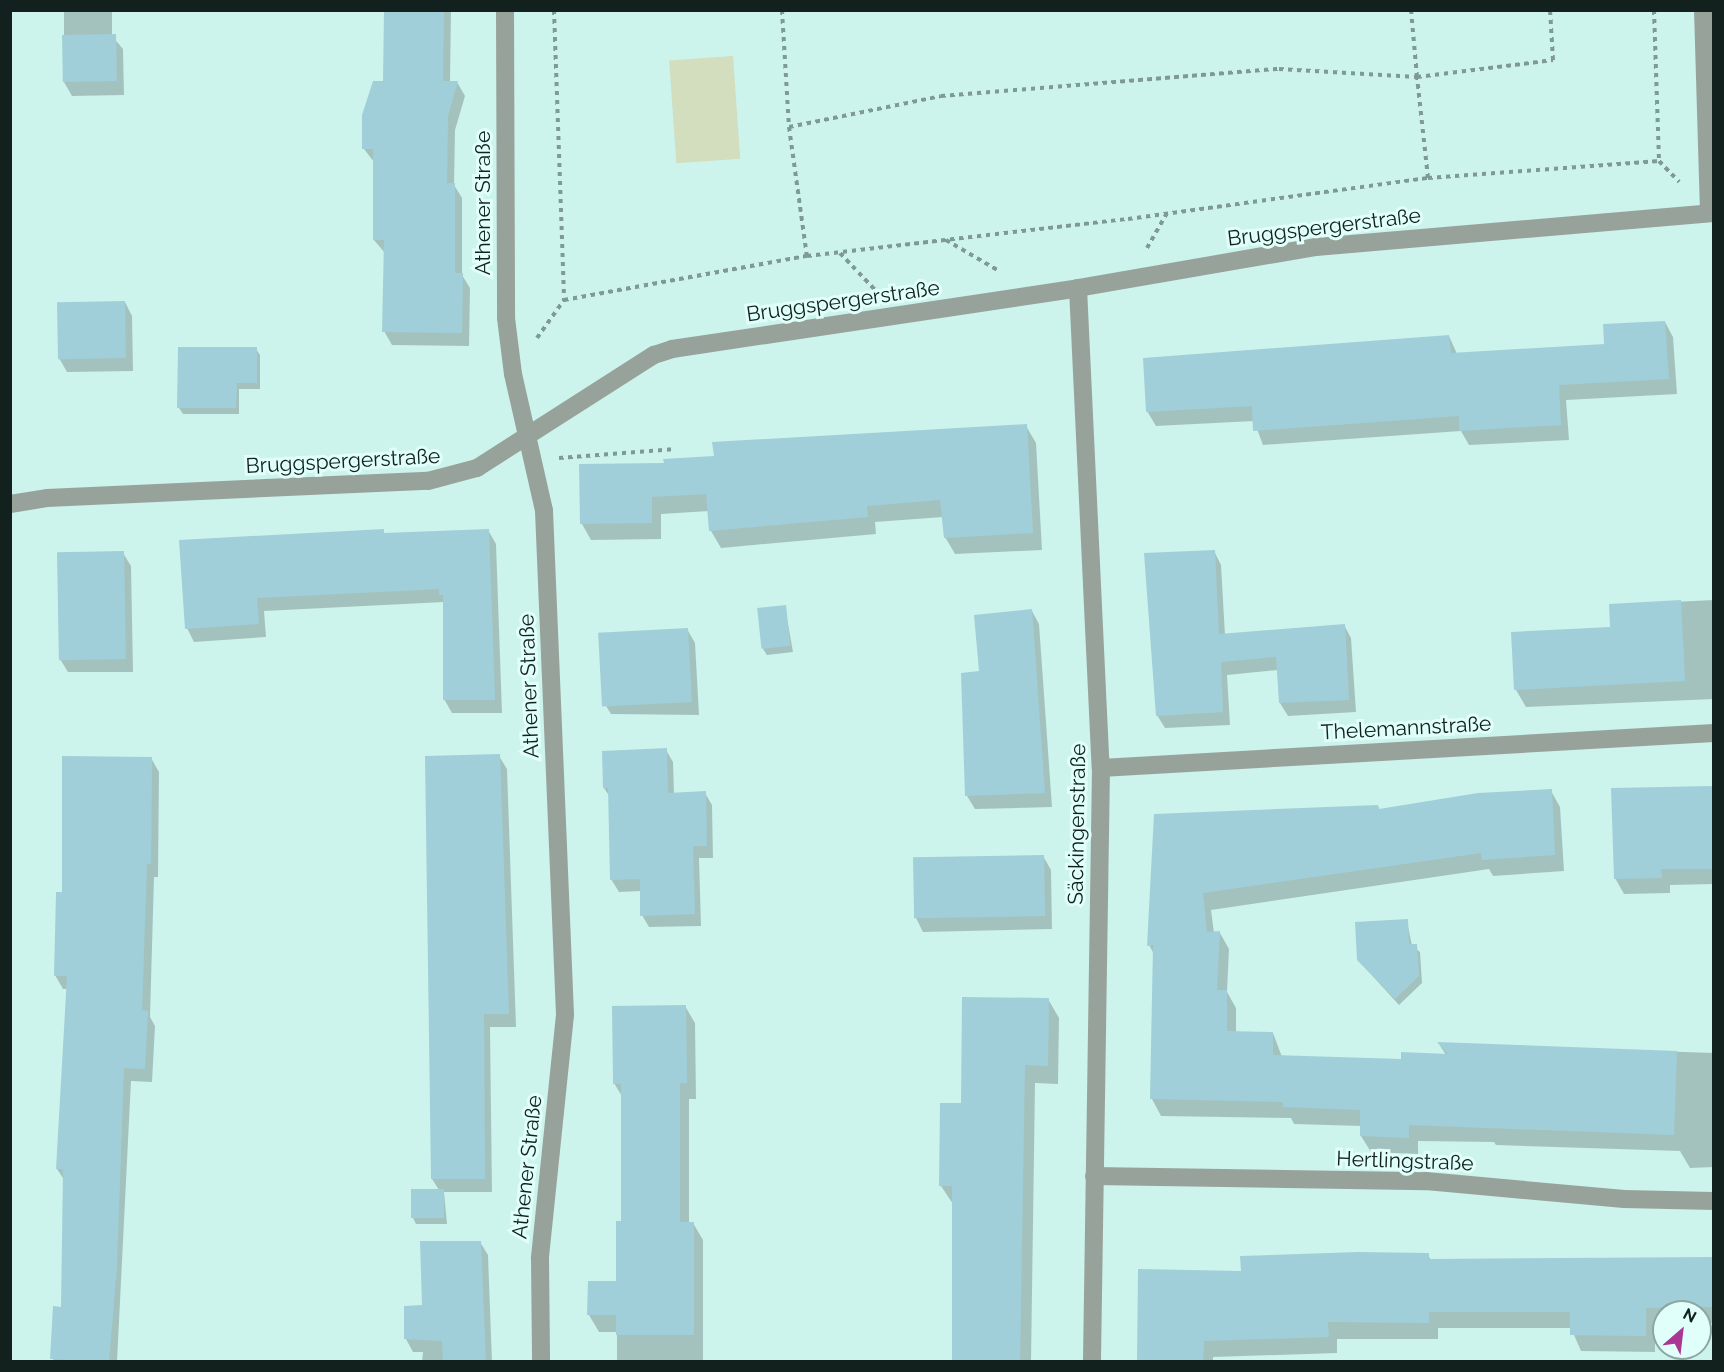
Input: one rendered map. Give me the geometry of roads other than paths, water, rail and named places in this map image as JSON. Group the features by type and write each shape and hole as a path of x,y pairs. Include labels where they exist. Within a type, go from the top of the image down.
{"street":[{"name":"Athener Straße","path":"505,10 506,318 513,374 544,511 565,1014 540,1259 541,1362"},
{"path":"1703,10 1711,212"},
{"name":"Bruggspergerstraße","path":"10,504 47,498 428,481 477,468 654,356 672,349 1078,288 1316,247 1711,212"},
{"name":"Säckingenstraße","path":"1078,288 1101,768 1092,1362"},
{"name":"Thelemannstraße","path":"1101,768 1713,733"},
{"name":"Hertlingstraße","path":"1094,1176 1426,1182 1624,1199 1713,1201"}]}
